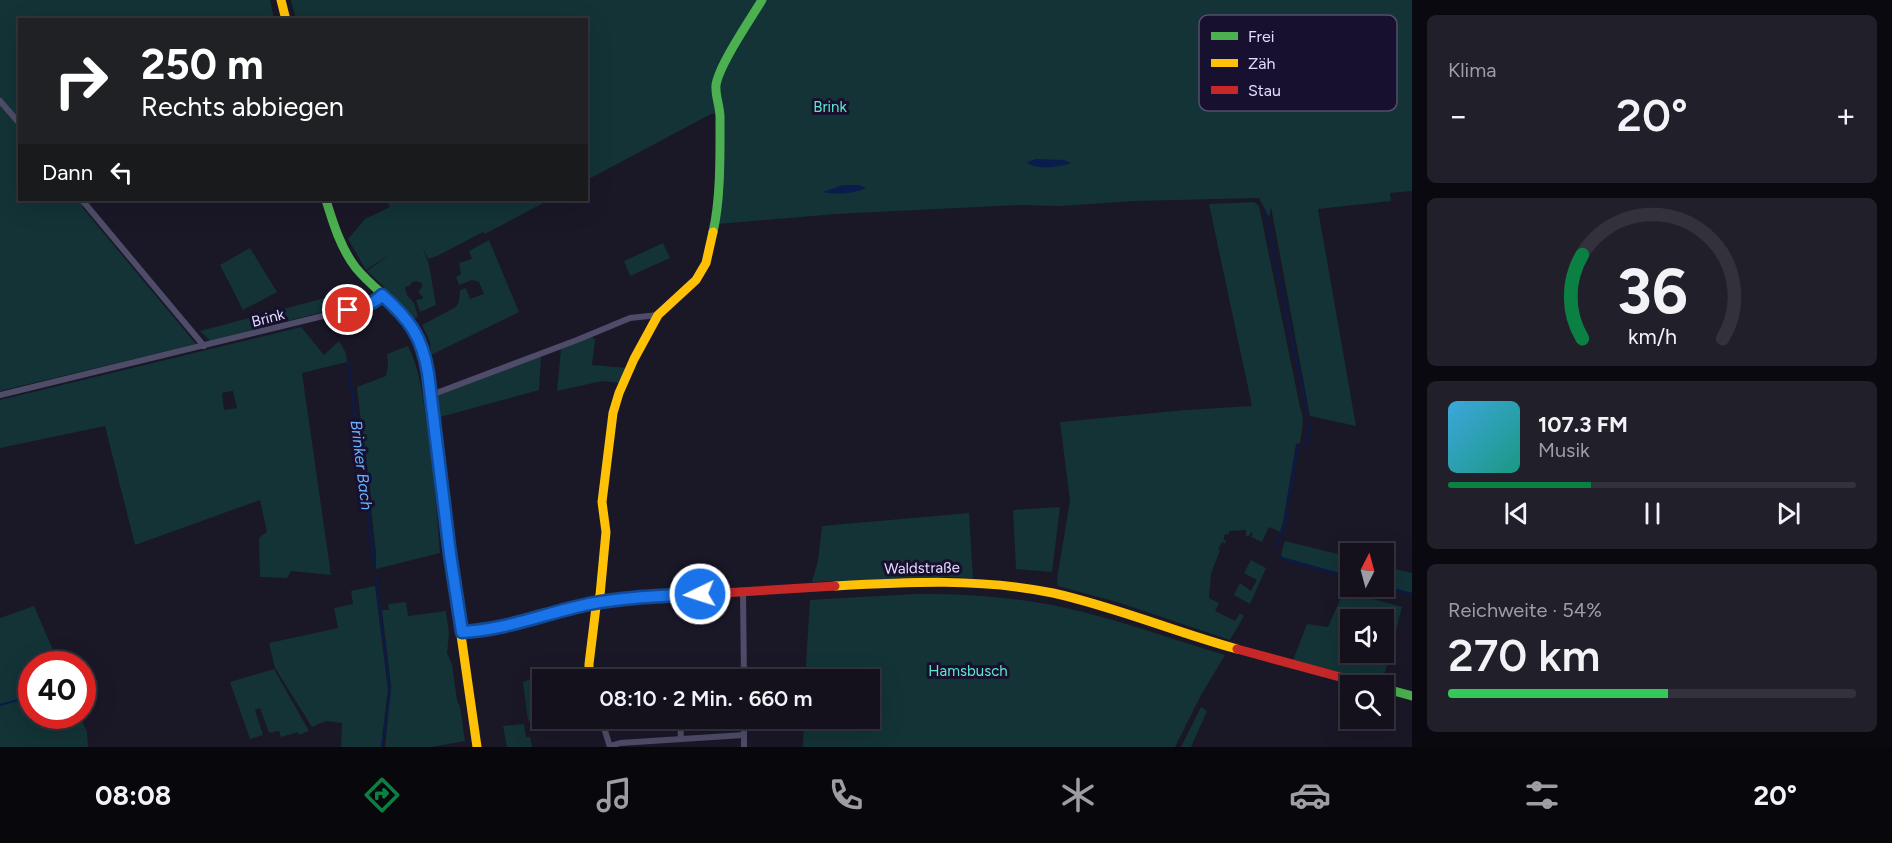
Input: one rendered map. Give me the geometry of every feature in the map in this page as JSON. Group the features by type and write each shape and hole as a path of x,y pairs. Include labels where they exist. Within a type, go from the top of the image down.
{"street":[{"path":"281,0 285,18"},
{"path":"589,669 596,607 600,595 606,531 602,502 613,413 634,359 658,315 696,279 706,263 715,225 718,189 720,113 716,98 716,84 721,69 762,0"},
{"path":"0,101 18,122"},
{"path":"83,201 204,346"},
{"path":"326,201 339,238 355,266 406,318 418,336 426,360 477,747"},
{"name":"Brink","path":"0,395 369,305 382,295"},
{"path":"431,395 630,318 658,315"},
{"name":"Waldstraße","path":"462,632 493,629 598,603 634,598 925,582 978,583 1027,588 1094,603 1233,648 1340,677"},
{"path":"742,592 744,669"},
{"path":"1394,691 1412,696"},
{"path":"605,729 610,746 620,743 744,735"},
{"path":"681,729 681,739"},
{"path":"744,729 744,747"}],"green space":[{"path":"0,0 270,0 274,18 18,18 18,201 89,201 82,207 196,344 0,391"},
{"path":"291,0 759,0 723,59 716,114 711,114 588,179 588,18 296,18"},
{"name":"Brink","path":"765,0 1412,0 1412,191 1390,193 1391,201 1318,209 1356,426 1310,416 1271,207 1269,217 1259,198 1135,201 1059,206 1020,205 836,214 718,224 723,178 717,80"},
{"path":"387,201 547,201 437,256 428,259 422,245 429,265 436,305 420,312 416,300 423,297 418,292 422,283 412,282 405,287 407,295 414,303 418,317 412,319 398,300 367,271 392,253 366,270 348,239 365,219 390,207"},
{"path":"1254,202 1259,206 1303,425 1300,443 1296,444 1280,532 1269,527 1262,542 1251,537 1253,534 1251,532 1249,536 1246,536 1246,530 1229,531 1229,534 1224,535 1225,544 1222,542 1218,549 1220,550 1211,574 1209,598 1219,603 1215,611 1235,621 1240,613 1244,616 1230,640 1117,602 1058,586 1057,579 1070,501 1060,422 1252,406 1209,204"},
{"path":"489,240 519,312 431,355 430,342 422,325 456,307 460,290 466,288 470,299 484,294 479,282 472,280 459,285 456,277 461,274 459,263 472,259 469,251"},
{"path":"663,243 670,258 630,276 624,261"},
{"path":"250,248 277,292 243,310 220,265"},
{"path":"361,287 367,293 361,302 210,341 200,331 336,295"},
{"path":"301,327 324,355 339,341 346,353 347,362 302,373 331,575 291,571 287,578 260,577 259,539 267,532 260,500 135,545 105,426 0,448 0,400","holes":["233,391 237,408 224,410 222,393"]},
{"path":"592,337 595,340 592,365 628,368 620,383 602,381 557,391 561,349"},
{"path":"408,346 419,376 423,396 440,553 376,569 357,387 386,376 387,354"},
{"path":"541,356 539,390 440,417 437,395"},
{"path":"1060,507 1052,572 1016,569 1013,510"},
{"path":"969,513 973,578 812,582 818,560 822,526"},
{"path":"1285,541 1340,555 1340,573 1282,557"},
{"path":"1251,560 1266,568 1250,604 1234,595 1240,583 1251,591 1257,580 1244,573"},
{"path":"1394,569 1412,573 1412,593 1394,588"},
{"path":"375,586 388,689 381,747 341,747 342,723 326,721 312,727 275,668 269,643 338,628 334,608 353,604 351,591"},
{"name":"Hamsbusch","path":"914,594 999,597 1083,612 1225,655 1201,695 1175,747 803,747 804,729 880,729 880,669 806,669 810,600"},
{"path":"1341,597 1366,597 1402,607 1394,638 1394,609 1340,609 1340,663 1387,663 1384,675 1349,675 1293,660 1307,624 1328,627"},
{"path":"406,602 408,616 446,611 449,634 447,653 452,664 465,741 432,747 385,747 391,686 382,610 389,610 388,604"},
{"path":"34,606 53,651 18,651 18,729 86,729 88,747 0,747 0,618"},
{"path":"274,669 309,731 299,735 298,732 281,737 279,731 269,733 260,708 255,710 263,735 250,739 230,682"},
{"path":"532,678 532,720 528,721 523,682"},
{"path":"1201,707 1207,711 1191,747 1181,747"},
{"path":"524,724 526,737 530,737 532,747 507,747 503,726"}],"water":[{"path":"1036,159 1064,160 1071,163 1055,167 1036,167 1027,162"},
{"path":"843,185 859,185 866,188 845,193 823,192"}],"waterway":[{"path":"1265,210 1307,412"},
{"name":"Brinker Bach","path":"348,362 375,567"},
{"path":"1306,446 1311,423"},
{"path":"1288,504 1298,445"},
{"path":"1276,547 1287,510"},
{"path":"1281,558 1340,574"},
{"name":"Brinker Bach","path":"376,576 390,692 382,747"},
{"path":"1394,589 1412,594"},
{"path":"0,705 18,700"}],"traffic: fast":[{"path":"713,232 719,190 720,160 720,117 716,85 729,55 762,0"},
{"path":"326,201 338,236 351,261 412,325 426,360 459,621"},
{"path":"1394,691 1412,696"}],"traffic: slow":[{"path":"281,0 286,18"},
{"path":"589,669 596,607 600,595 606,532 602,502 613,413 634,359 658,315 696,280 706,263 713,232"},
{"path":"835,586 944,582 1026,588 1100,605 1237,649"},
{"path":"459,621 477,747"}],"traffic: jam":[{"path":"462,632 503,626 584,606 625,599 835,586"},
{"path":"1237,649 1340,677"}],"route":[{"path":"348,310 369,305 382,295 402,313 418,336 428,373 462,632 493,629 580,606 614,600 700,594"}]}
